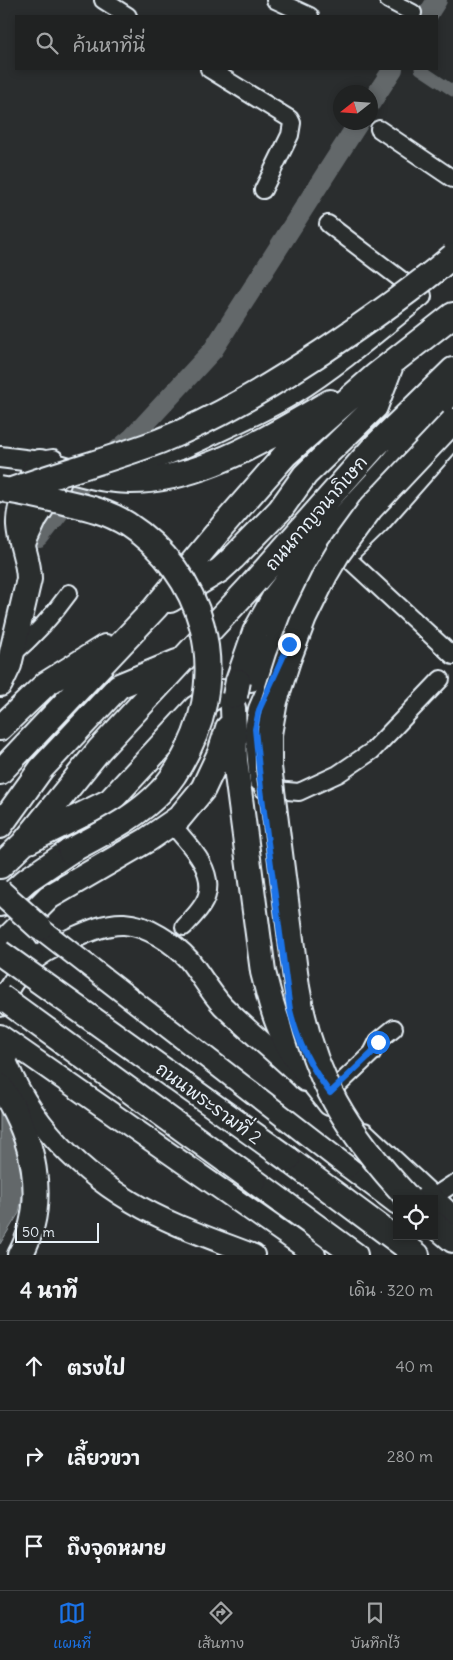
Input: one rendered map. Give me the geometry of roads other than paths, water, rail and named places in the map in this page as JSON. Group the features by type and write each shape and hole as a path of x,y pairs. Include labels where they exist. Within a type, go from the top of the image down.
{"highway":[{"path":"0,494 159,441 230,409 356,330 406,294 453,256"},
{"name":"ถนนกาญจนาภิเษก","path":"0,772 155,608 222,527 285,456 384,370 453,315"},
{"path":"0,684 9,665 28,579 19,516 35,468 40,462 72,467 106,479 133,481 173,476 216,462 278,432 384,370"},
{"name":"ถนนกาญจนาภิเษก","path":"155,608 207,579 233,558 280,510 305,475 375,406 384,370"},
{"name":"ถนนกาญจนาภิเษก","path":"0,866 23,844 99,750 250,587 373,448 453,370"},
{"path":"32,960 6,940 49,897 147,840 179,818 203,789 220,753 236,691 255,632 274,598 298,567 391,466 453,389"},
{"path":"421,1194 380,1168 345,1120 332,1097 309,1041 302,1015 293,958 268,749 275,701 288,660 304,618 325,575 338,553 370,509 453,421"},
{"path":"24,546 35,518 61,478 72,467"},
{"path":"0,488 99,510 126,523 154,544 178,571 197,611 207,650 208,676 204,708 195,736 181,764 162,791 130,817 70,851 27,880 0,904"},
{"path":"23,844 110,801 196,708 236,691 259,673 295,606 317,579 343,558"},
{"path":"0,728 46,684 134,629"},
{"name":"ถนนกาญจนาภิเษก","path":"1,825 41,769 119,686 183,660"},
{"path":"236,691 235,760 263,972 270,1002 280,1029 293,1054 344,1120"},
{"path":"0,892 40,928"},
{"name":"ถนนพระรามที่ 2","path":"0,953 288,1159 417,1255"},
{"name":"ถนนพระรามที่ 2","path":"0,996 355,1255"},
{"path":"0,1086 17,1116 34,1166 35,1205 27,1242 20,1255"},
{"path":"438,1227 453,1240"}],"main road":[{"path":"72,467 132,464 158,459 294,393 348,355 453,269"},
{"path":"421,1194 354,1123 330,1093 306,1057 296,1034 290,1010 255,729 259,710 289,644 343,558 379,523 453,439"},
{"path":"0,456 40,462"},
{"name":"ถนนพระรามที่ 2","path":"0,900 40,928 393,1201"},
{"path":"0,1006 15,978 32,960 50,947 100,928 123,924 146,929 167,941 188,958 222,1005 295,1072 421,1194 453,1216"},
{"path":"0,1035 315,1255"},
{"path":"0,1041 12,1076 23,1096 53,1136 81,1165 106,1186 133,1203 192,1231 254,1255"},
{"path":"438,1235 453,1246"}],"street":[{"path":"103,0 126,15"},
{"path":"275,0 308,15"},
{"path":"388,0 413,13"},
{"path":"211,70 290,119 292,123 290,135 263,190"},
{"path":"379,129 453,178"},
{"path":"328,224 421,295"},
{"path":"0,448 40,462"},
{"path":"343,558 453,656"},
{"path":"11,656 37,632 69,593"},
{"path":"261,789 298,792 338,774 372,751 441,679"},
{"path":"171,823 199,859 206,873 209,885 207,896 200,909 184,927"},
{"path":"330,1093 372,1053 378,1042 394,1028"},
{"path":"421,1194 453,1184"}],"waterway":[{"path":"428,15 437,0"},
{"path":"378,92 392,70"},
{"path":"422,70 453,91"},
{"path":"39,538 89,474 132,438 213,350 354,130"}]}
